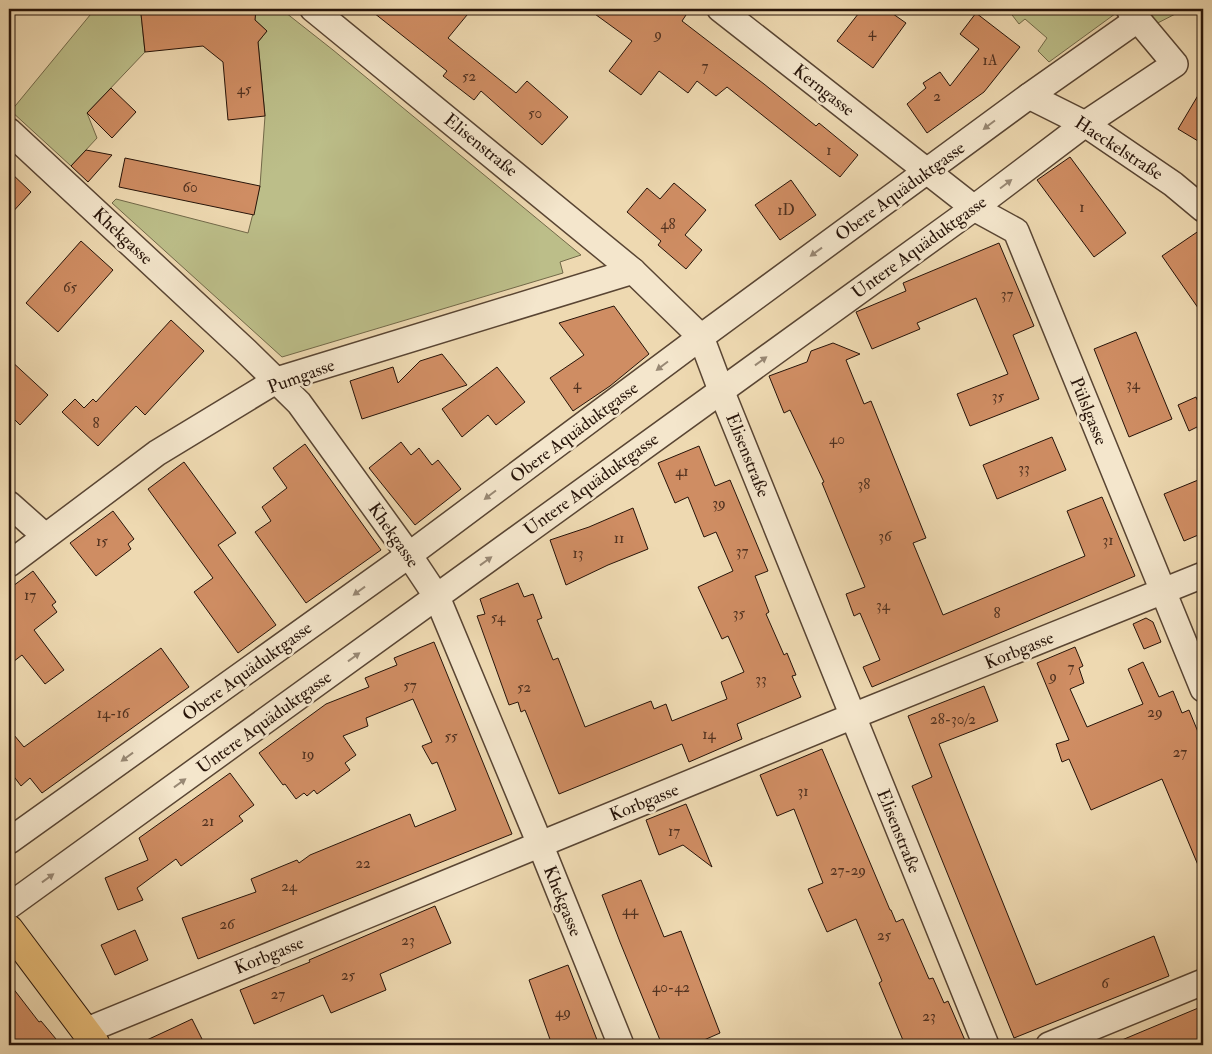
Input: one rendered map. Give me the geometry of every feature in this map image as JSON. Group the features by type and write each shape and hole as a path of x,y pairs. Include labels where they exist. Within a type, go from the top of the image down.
{"main road":[{"path":"9,930 91,1038"}],"street":[{"name":"Elisenstraße","path":"313,9 633,271 701,336 721,390 986,1045"},
{"name":"Kerngasse","path":"720,9 928,170"},
{"name":"Obere Aquäduktgasse","path":"9,841 409,555 701,336 1028,96 1133,14"},
{"name":"Untere Aquäduktgasse","path":"9,906 974,208 1085,124 1175,64 1133,14"},
{"name":"Haeckelstraße","path":"1028,96 1085,124 1173,184 1203,209"},
{"name":"Khekgasse","path":"9,131 277,380 299,403 409,555 437,597 540,844 620,1045"},
{"name":"Pülslgasse","path":"928,170 974,208 1016,231 1203,689"},
{"name":"Pumgasse","path":"9,564 157,453 277,380 633,271"},
{"path":"9,504 45,536"},
{"name":"Korbgasse","path":"91,1038 540,844 853,716 1163,593 1203,575"},
{"path":"1049,1045 1203,982"}],"green space":[{"path":"95,9 186,9 141,14 145,52 87,113 97,138 71,166 11,111"},
{"path":"255,9 281,9 581,255 560,262 563,273 282,357 112,203 116,199 248,233 260,186 265,116 258,42 267,31 255,20"},
{"path":"1011,9 1117,9 1119,11 1049,62 1038,51 1047,38 1025,19 1019,24 1009,11"},
{"path":"1130,9 1185,9 1146,29"}],"building":[{"path":"186,9 256,9 255,20 267,31 258,42 265,116 228,120 223,62 203,46 145,52 141,14"},
{"path":"369,9 472,9 448,38 516,93 527,81 568,117 542,145 481,91 474,100 443,76 447,71"},
{"path":"588,9 690,9 682,21 816,126 819,123 858,155 840,177 727,87 716,96 697,81 688,93 659,71 641,95 609,71 632,41"},
{"path":"862,9 886,9 906,23 873,68 837,41"},
{"path":"976,13 1020,47 984,92 927,133 907,104 926,88 923,83 940,72 950,86 979,49 960,34"},
{"path":"1203,87 1203,144 1178,129"},
{"path":"111,88 136,112 112,138 87,113"},
{"path":"86,150 112,155 88,182 71,166"},
{"path":"1070,157 1126,233 1094,257 1037,180"},
{"path":"125,158 260,186 254,215 119,187"},
{"path":"9,171 31,192 9,216"},
{"path":"791,180 816,215 780,240 755,205"},
{"path":"674,183 706,210 685,235 702,250 686,269 658,245 661,241 627,212 647,188 660,199"},
{"path":"1203,228 1203,315 1162,256"},
{"path":"81,241 113,270 58,332 26,303"},
{"path":"999,243 1034,326 1013,335 1039,399 970,426 957,394 1008,374 976,298 917,323 920,329 872,349 856,312 906,291 903,283"},
{"path":"614,306 649,354 610,386 573,411 550,378 584,355 559,323"},
{"path":"171,320 204,351 145,415 136,406 98,446 62,412 75,399 84,408 93,399 96,402"},
{"path":"1136,332 1172,419 1129,437 1094,349"},
{"path":"833,343 860,354 846,360 864,404 871,401 926,538 913,543 943,615 1085,556 1067,511 1102,497 1135,576 872,687 863,667 880,660 860,613 854,616 846,594 865,587 822,483 824,482 790,410 784,413 769,376 807,362 811,351"},
{"path":"442,354 467,385 362,419 350,381 393,367 398,383 420,361"},
{"path":"9,359 48,395 20,425 9,414"},
{"path":"497,367 525,402 496,425 488,415 462,437 442,409"},
{"path":"1196,397 1203,414 1203,424 1189,431 1178,405"},
{"path":"1052,437 1066,470 997,499 983,465"},
{"path":"401,442 411,455 419,448 432,465 438,460 461,489 415,525 369,468"},
{"path":"305,444 381,550 306,603 255,532 271,521 262,507 287,488 273,468"},
{"path":"699,446 715,486 730,480 768,571 755,576 769,612 766,614 784,655 787,653 796,675 792,676 801,697 737,724 742,739 689,762 682,744 559,794 525,710 521,712 518,702 509,705 477,616 485,614 480,599 518,583 524,597 533,594 542,618 537,620 553,660 558,658 585,727 651,701 654,709 666,704 672,721 727,699 721,682 744,672 728,636 722,639 698,587 733,571 716,532 704,537 688,497 675,503 658,463"},
{"path":"184,462 236,533 218,545 276,625 238,653 194,592 213,578 148,489"},
{"path":"1203,478 1203,533 1184,541 1164,494"},
{"path":"633,508 648,549 566,585 550,540 589,527"},
{"path":"113,511 134,539 128,544 131,549 96,576 70,543"},
{"path":"33,571 56,602 52,605 57,612 34,630 64,670 45,684 22,655 9,665 9,589"},
{"path":"1146,618 1153,622 1161,642 1144,649 1133,624"},
{"path":"434,642 512,834 198,959 182,918 256,892 251,879 297,860 299,863 310,855 410,814 415,827 456,810 437,762 432,764 422,746 432,742 413,699 366,718 368,726 343,736 356,755 345,763 350,770 317,794 314,790 307,796 304,793 296,799 259,753 326,704 369,687 365,678 397,665 394,658"},
{"path":"1075,647 1083,666 1079,668 1084,683 1070,689 1087,727 1143,704 1128,669 1143,662 1159,697 1173,691 1182,713 1189,710 1203,744 1203,877 1162,779 1091,810 1069,759 1062,762 1056,744 1069,740 1037,663"},
{"path":"161,648 189,687 42,793 30,778 21,786 9,770 9,729 24,747"},
{"path":"984,686 998,721 939,744 1036,985 1154,936 1169,976 1014,1038 912,786 932,777 908,716"},
{"path":"822,749 890,910 896,922 903,919 929,979 933,978 944,1003 948,1001 967,1045 905,1045 879,983 882,981 856,919 827,932 808,889 823,883 794,809 777,816 760,775"},
{"path":"230,773 254,805 239,816 243,821 181,866 176,859 137,888 143,900 118,910 105,878 148,860 139,838"},
{"path":"686,804 712,867 683,845 659,855 646,820"},
{"path":"641,880 664,937 681,931 720,1033 704,1040 707,1045 662,1045 620,942 602,895"},
{"path":"435,906 451,943 380,974 386,990 331,1013 323,995 254,1024 240,990 310,962 309,960"},
{"path":"135,930 148,960 115,975 101,945"},
{"path":"568,965 599,1045 552,1045 529,980"},
{"path":"9,983 39,1022 41,1021 61,1045 15,1045 9,1038"},
{"path":"1203,1006 1203,1045 1110,1045"},
{"path":"192,1019 205,1045 136,1045 175,1027"}]}
